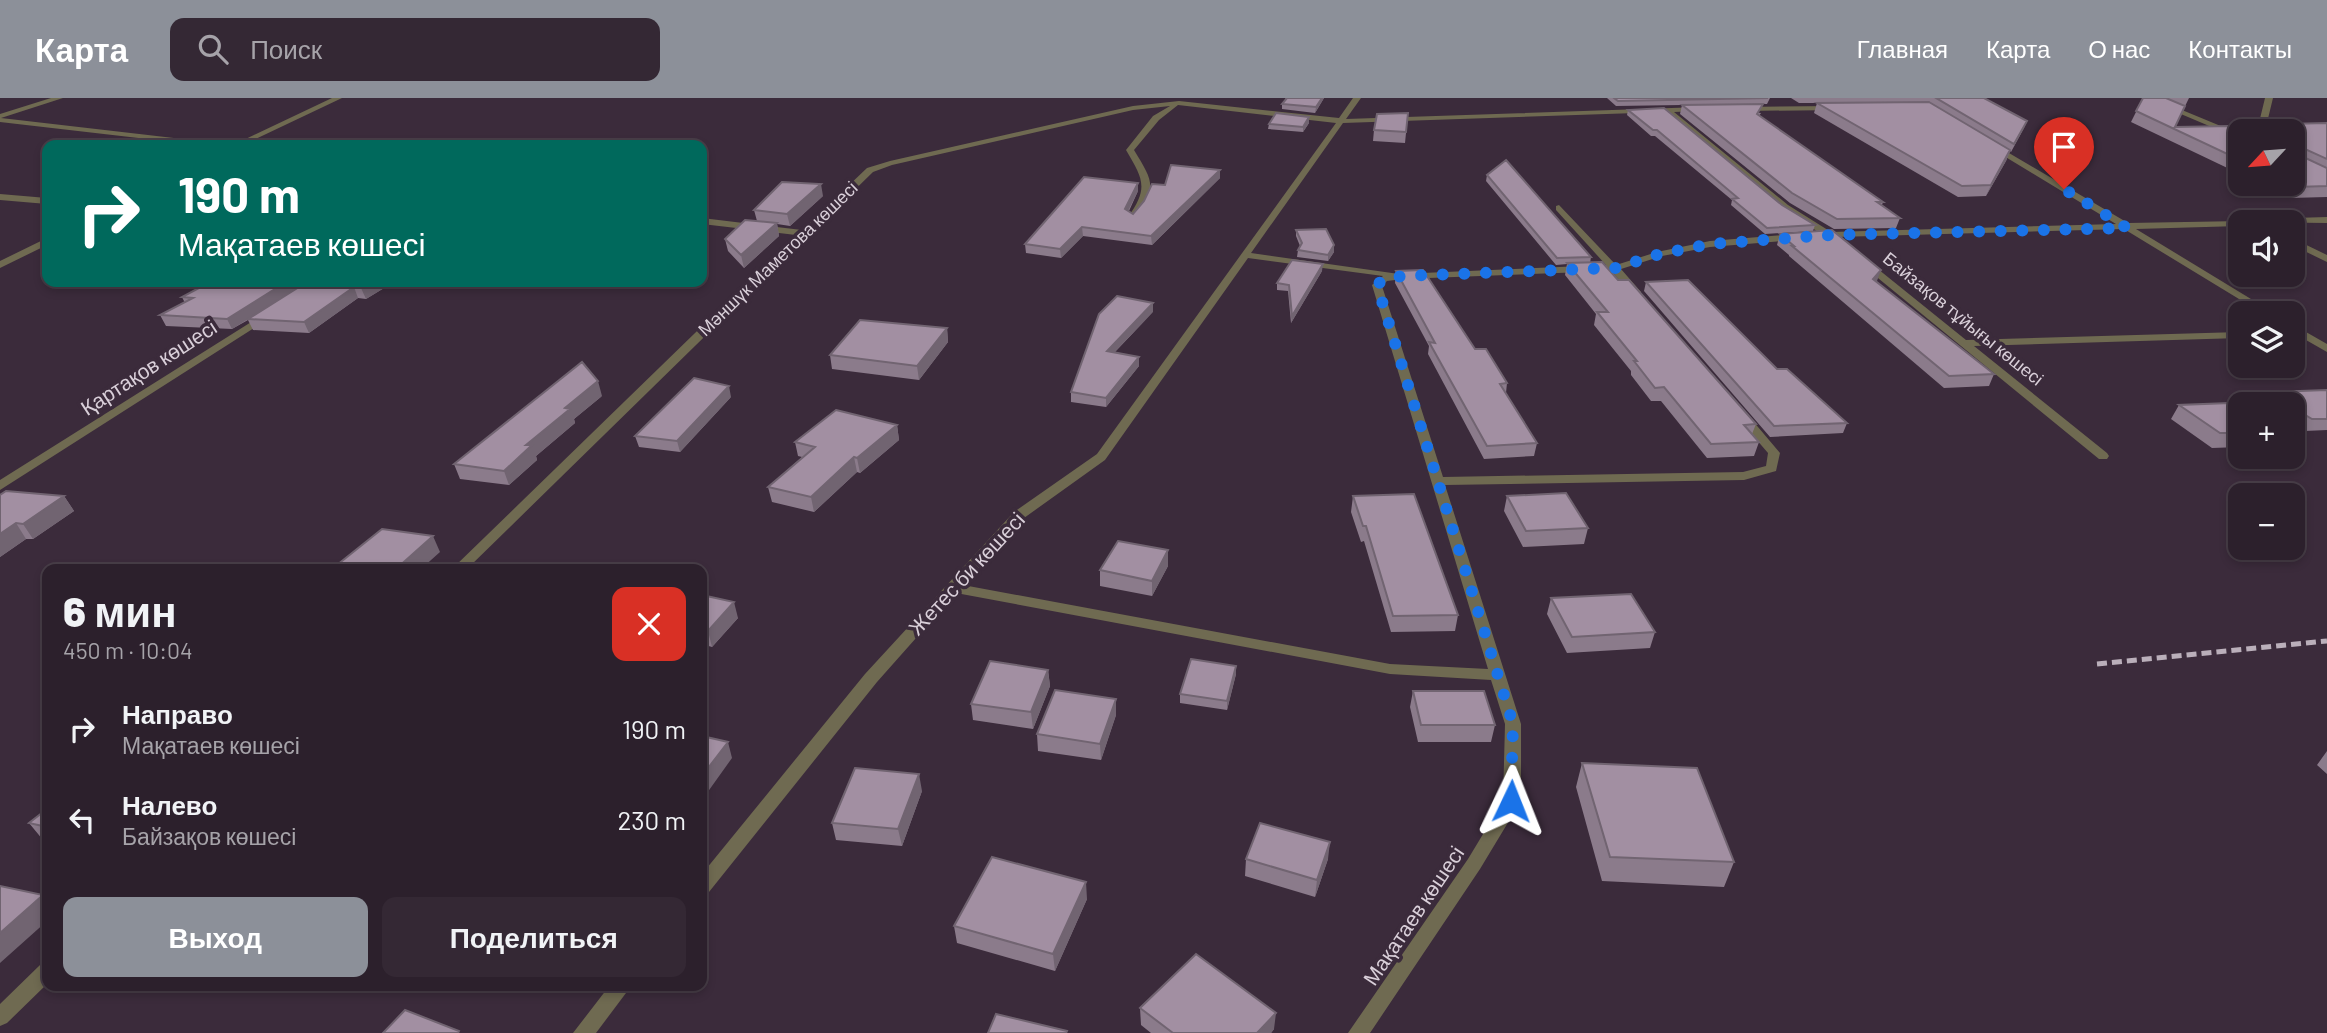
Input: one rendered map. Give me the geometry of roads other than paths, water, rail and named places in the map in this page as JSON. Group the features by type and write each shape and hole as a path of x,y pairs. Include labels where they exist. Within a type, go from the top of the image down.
{"street":[{"path":"0,118 60,98"},
{"path":"248,140 338,98"},
{"name":"Жетес би көшесі","path":"707,881 871,678 1019,515 1101,457 1357,98"},
{"path":"2147,98 2228,132"},
{"path":"2264,119 2269,98"},
{"path":"1132,217 1144,201 1147,178 1130,150 1156,118 1176,101"},
{"name":"Мәншүк Маметова көшесі","path":"464,564 870,170 890,163 1133,108 1176,101 1342,121 1708,109"},
{"path":"1736,109 1846,108"},
{"path":"1666,109 1785,207 1836,239"},
{"path":"0,118 177,140"},
{"path":"1981,138 2249,301"},
{"path":"0,197 42,201"},
{"path":"1559,208 1642,299"},
{"path":"2305,221 2327,220"},
{"path":"707,222 804,233"},
{"path":"1246,255 1403,276 1615,268 1660,254 1710,244 2228,224"},
{"path":"0,265 42,244"},
{"path":"2305,248 2327,259"},
{"name":"Байзақов тұйығы көшесі","path":"1851,251 2103,456"},
{"name":"Мақатаев көшесі","path":"1358,1033 1474,864 1511,801 1513,724 1377,285 1384,279 1403,276"},
{"name":"Қартақов көшесі","path":"0,486 273,311"},
{"path":"1964,343 2228,335"},
{"path":"2305,338 2327,349"},
{"path":"1438,481 1744,475 1772,468 1774,453 1738,412"},
{"path":"953,588 1390,669 1498,675"},
{"path":"0,1017 42,976"},
{"path":"583,1033 617,991"}],"railway":[{"path":"2097,664 2327,641"}]}
